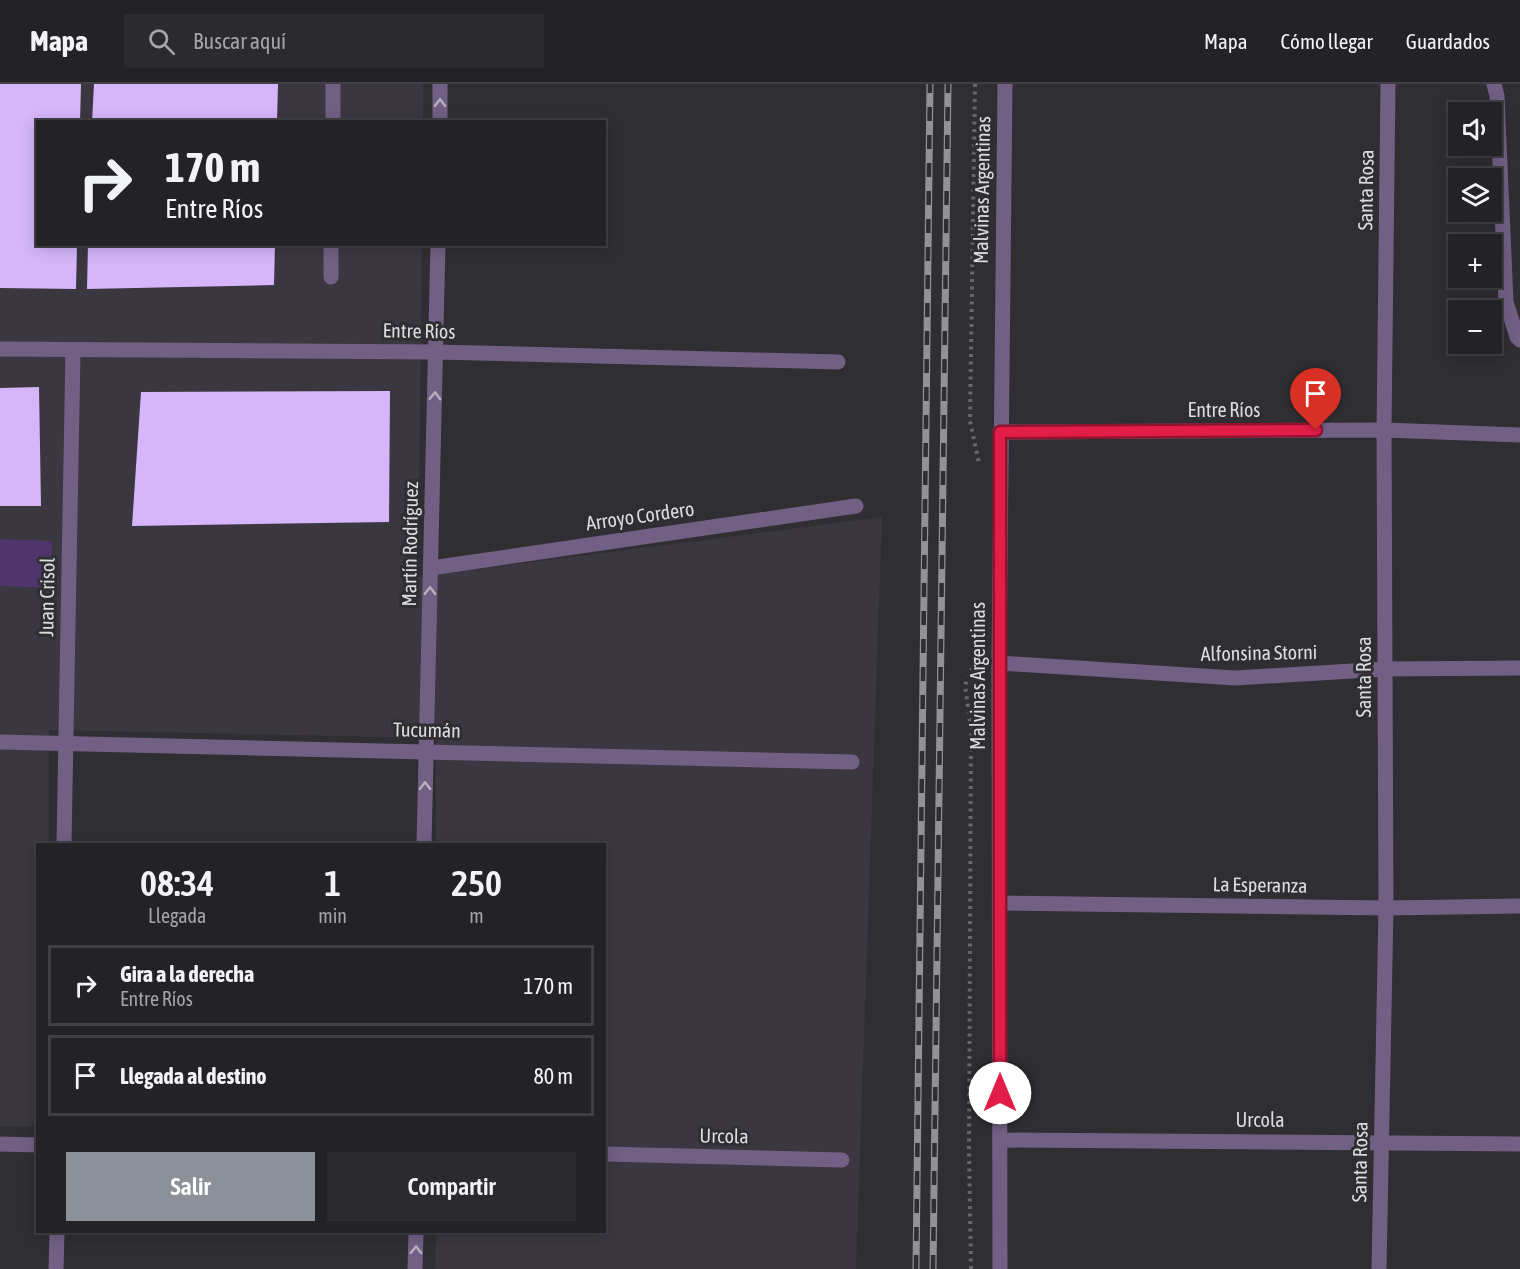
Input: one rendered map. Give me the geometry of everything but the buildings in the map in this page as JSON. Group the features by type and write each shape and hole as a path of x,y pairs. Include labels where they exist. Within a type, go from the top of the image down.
{"street":[{"path":"333,84 333,120"},
{"path":"440,84 440,120"},
{"name":"Malvinas Argentinas","path":"1000,1269 999,663 1005,84"},
{"name":"Santa Rosa","path":"1379,1269 1386,908 1384,430 1388,84"},
{"path":"1494,84 1497,96 1506,302 1517,338 1520,340"},
{"path":"331,246 331,277"},
{"name":"Martín Rodríguez","path":"424,843 438,246"},
{"name":"Entre Ríos","path":"0,349 436,352 838,362"},
{"name":"Juan Crisol","path":"64,843 73,350"},
{"name":"Entre Ríos","path":"1000,432 1384,430 1520,435"},
{"name":"Arroyo Cordero","path":"431,568 856,506"},
{"name":"Alfonsina Storni","path":"999,663 1235,678 1385,669 1520,668"},
{"name":"Tucumán","path":"0,742 852,762"},
{"name":"La Esperanza","path":"1000,903 1386,908 1520,906"},
{"name":"Urcola","path":"1000,1140 1520,1144"},
{"path":"0,1144 36,1144"},
{"name":"Urcola","path":"606,1154 842,1160"},
{"path":"56,1269 57,1233"},
{"path":"415,1269 416,1233"}],"path":[{"path":"975,84 970,421 980,467"},
{"path":"971,1269 969,1148 971,730 965,685 981,648"}],"shaded area":[{"path":"0,84 423,84 423,120 36,120 36,246 422,246 418,577 882,517 856,1269 435,1269 436,1233 606,1233 606,843 436,843 436,738 49,730 49,843 36,843 36,1126 0,1126"},
{"path":"0,539 52,541 51,588 0,586"}],"railway":[{"path":"916,1269 930,84"},
{"path":"933,1269 948,84"}],"route":[{"path":"1000,1093 1000,432 1316,430"}]}
